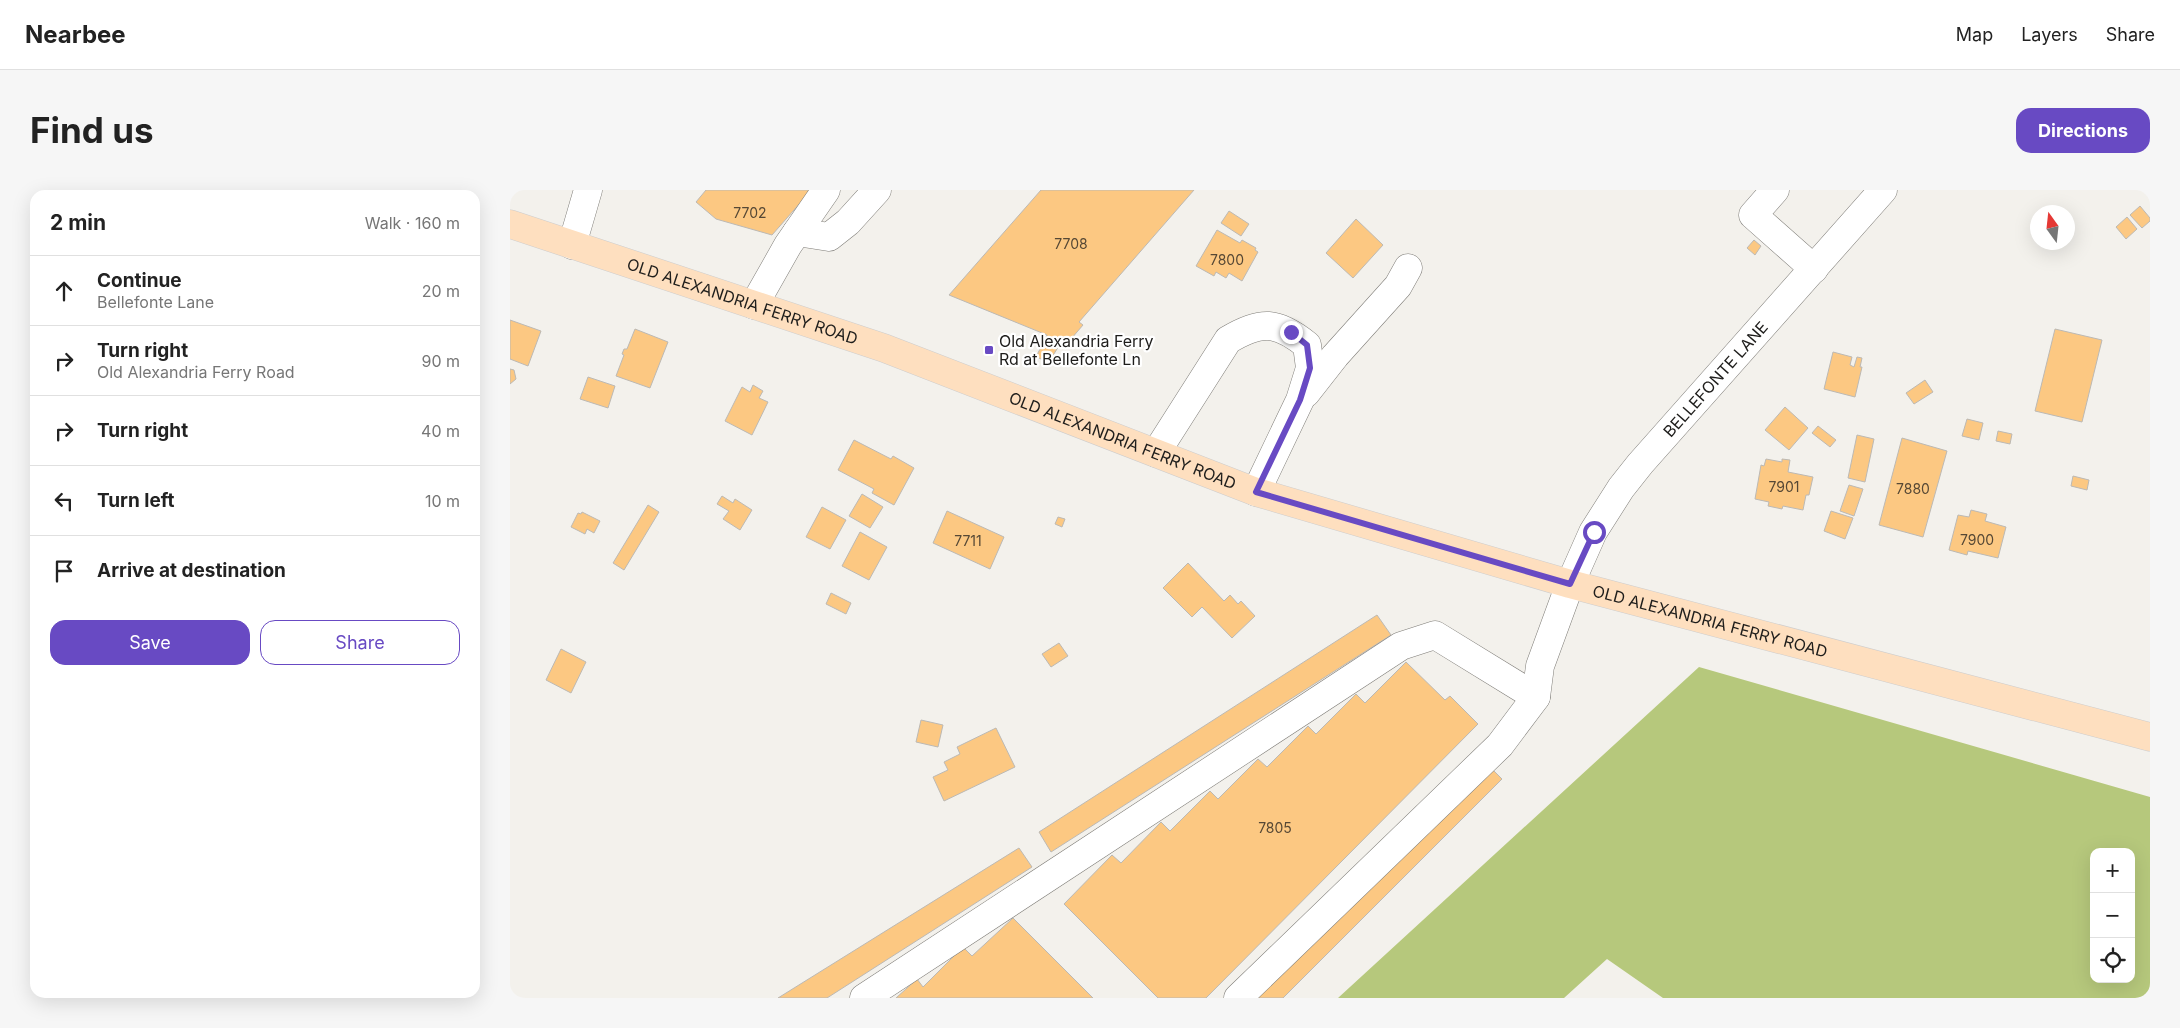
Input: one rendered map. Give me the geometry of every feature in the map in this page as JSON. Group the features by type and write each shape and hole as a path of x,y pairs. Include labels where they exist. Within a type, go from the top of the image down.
{"main road":[{"name":"OLD ALEXANDRIA FERRY ROAD","path":"510,224 884,348 1256,492 1570,584 2150,737"}],"street":[{"path":"572,245 588,190"},
{"path":"754,305 797,232 826,190"},
{"path":"797,232 830,237 848,222 877,190"},
{"path":"1775,190 1753,215 1814,269"},
{"name":"BELLEFONTE LANE","path":"1536,697 1540,666 1570,584 1594,532 1621,488 1640,464 1883,190"},
{"path":"1300,400 1335,356 1398,286 1408,268"},
{"path":"1156,453 1228,340 1244,330 1270,325 1291,332 1307,345 1310,368 1300,400 1256,492"},
{"path":"864,998 1401,646 1435,635 1536,697 1500,745 1238,998"}],"green space":[{"path":"1699,667 2150,797 2150,998 1663,998 1607,959 1564,998 1338,998"}],"building":[{"path":"706,190 818,190 805,205 801,202 772,235 716,219 696,202"},
{"path":"1041,190 1194,190 1079,322 1083,325 1065,346 1060,344 1049,362 1036,357 1047,335 949,295"},
{"path":"2140,206 2150,218 2150,221 2142,228 2130,215"},
{"path":"1229,211 1249,224 1241,236 1221,223"},
{"path":"2127,217 2137,229 2126,239 2116,227"},
{"path":"1356,219 1383,245 1353,278 1326,253"},
{"path":"1217,230 1240,243 1242,240 1256,248 1255,250 1258,252 1242,281 1229,273 1226,278 1216,272 1214,276 1196,266"},
{"path":"1754,240 1761,246 1755,255 1747,248"},
{"path":"510,320 541,331 528,366 510,359"},
{"path":"635,329 668,342 650,388 616,376 624,355 622,354 624,349 627,349"},
{"path":"2055,329 2102,340 2082,422 2035,411"},
{"path":"1833,352 1852,357 1850,365 1854,367 1857,357 1862,358 1860,367 1862,367 1855,397 1824,389"},
{"path":"510,369 514,370 516,379 510,384"},
{"path":"588,377 615,386 608,408 580,399"},
{"path":"1925,380 1933,392 1914,404 1906,393"},
{"path":"753,385 763,391 759,398 768,402 752,435 725,421 742,387 750,392"},
{"path":"1785,407 1808,428 1789,450 1765,430"},
{"path":"1967,419 1983,423 1979,440 1962,436"},
{"path":"1818,426 1836,440 1830,447 1812,433"},
{"path":"1998,431 2012,434 2010,444 1996,441"},
{"path":"1857,435 1874,439 1865,482 1848,478"},
{"path":"1902,438 1947,451 1923,537 1879,525"},
{"path":"854,440 891,459 893,456 914,468 894,505 872,493 874,489 838,470"},
{"path":"1766,459 1782,462 1782,459 1790,460 1788,472 1813,477 1803,510 1783,506 1782,509 1768,506 1769,502 1755,499 1761,465 1764,466"},
{"path":"2073,476 2089,480 2087,490 2071,486"},
{"path":"1849,485 1863,489 1854,516 1840,511"},
{"path":"862,494 883,507 870,528 849,516"},
{"path":"722,496 733,503 735,499 752,510 740,530 723,519 729,511 717,504"},
{"path":"648,505 659,512 624,570 613,563"},
{"path":"822,507 846,520 830,549 806,537"},
{"path":"1971,510 1987,514 1985,521 2006,527 1998,558 1968,551 1967,555 1949,550 1958,515 1969,517"},
{"path":"947,511 1004,537 990,569 933,543"},
{"path":"1831,511 1853,518 1845,539 1824,531"},
{"path":"582,512 600,521 594,533 587,529 585,534 571,527 578,513 581,514"},
{"path":"1058,517 1065,519 1062,527 1055,524"},
{"path":"860,532 887,547 869,580 842,566"},
{"path":"1188,563 1224,601 1230,595 1238,604 1241,601 1255,616 1232,638 1202,607 1192,617 1163,588"},
{"path":"831,593 851,603 846,614 826,604"},
{"path":"1377,615 1391,635 1051,852 1039,832"},
{"path":"1059,643 1068,656 1051,667 1042,654"},
{"path":"561,649 586,662 571,693 546,680"},
{"path":"1406,662 1445,700 1450,696 1478,724 1206,998 1158,998 1064,904 1112,855 1121,863 1161,822 1170,831 1210,791 1218,799 1258,759 1267,767 1308,726 1316,734 1356,694 1365,703"},
{"path":"921,720 943,725 938,747 916,742"},
{"path":"996,728 1015,767 944,801 933,777 948,770 944,762 960,754 957,747"},
{"path":"1488,765 1502,779 1283,998 1255,998"},
{"path":"1019,848 1032,867 827,998 778,998"},
{"path":"1013,918 1093,998 896,998 917,979 923,987 963,947 972,956"}],"place":[{"name":"Old Alexandria Ferry Rd at Bellefonte Ln","path":"989,350"}],"route":[{"path":"1291,332 1307,345 1310,368 1300,400 1256,492 1570,584 1594,532"}]}
